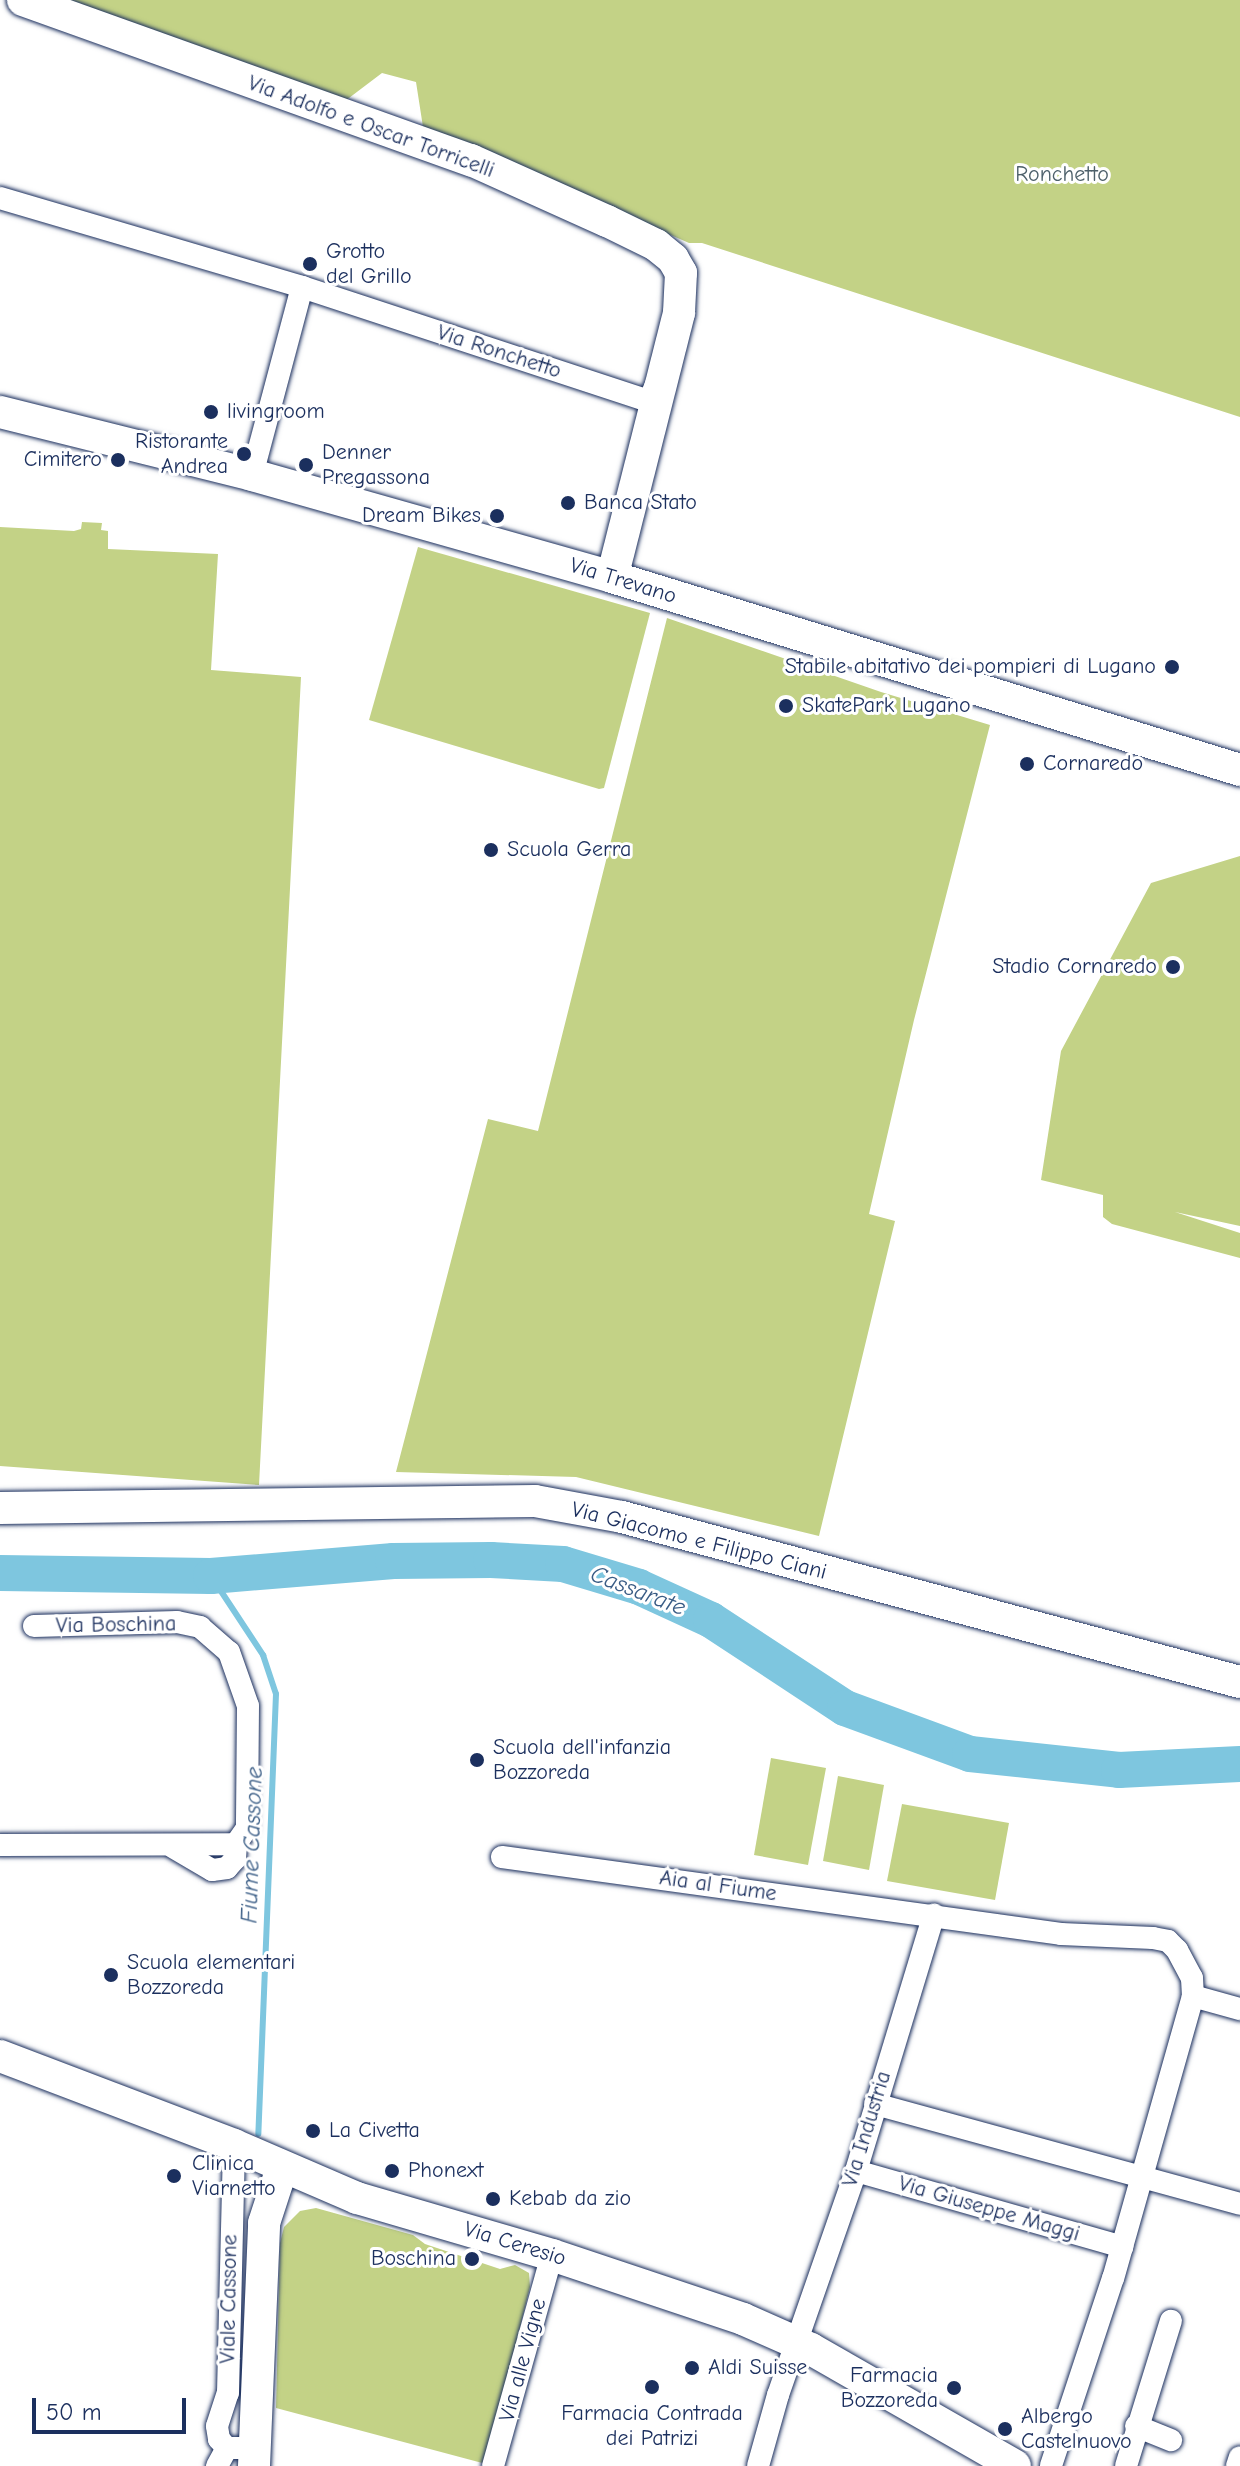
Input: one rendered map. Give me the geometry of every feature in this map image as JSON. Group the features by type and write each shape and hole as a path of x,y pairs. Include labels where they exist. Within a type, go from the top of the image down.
{"main road":[{"name":"Via Adolfo e Oscar Torricelli","path":"23,0 471,160 656,245 673,259 681,273 682,291 669,356 612,577"},
{"name":"Via Trevano","path":"0,412 252,475 612,577 1240,770"},
{"name":"Via Giacomo e Filippo Ciani","path":"0,1508 535,1501 622,1517 1240,1682"},
{"name":"Via Ceresio","path":"0,2056 234,2145 357,2198 552,2255 743,2319 796,2342 1015,2466"},
{"name":"Viale Cassone","path":"238,2457 264,2223 282,2168"}],"street":[{"name":"Via Ronchetto","path":"0,198 302,287 649,401 669,356"},
{"path":"252,475 302,287"},
{"name":"Via Boschina","path":"0,1845 173,1847 212,1870 227,1868 235,1859 236,1844 247,1828 248,1706 229,1652 200,1627 177,1622 34,1626"},
{"name":"Aia al Fiume","path":"502,1857 934,1915"},
{"path":"934,1915 1061,1934 1168,1941 1177,1950 1192,1978 1193,1996 1122,2247 1051,2466"},
{"name":"Via Industria","path":"758,2466 796,2342 856,2171 934,1915"},
{"path":"1193,1996 1240,2009"},
{"path":"875,2104 1240,2204"},
{"name":"Viale Cassone","path":"234,2145 228,2393 217,2426 219,2439 238,2457"},
{"name":"Via Giuseppe Maggi","path":"856,2171 1122,2247"},
{"name":"Via alle Vigne","path":"493,2466 552,2255"},
{"path":"1126,2466 1171,2321"},
{"path":"1136,2426 1171,2440"},
{"path":"1237,2466 1240,2457"}],"green space":[{"name":"Ronchetto","path":"61,0 1240,0 1240,417 702,243 689,243 423,127 416,82 382,73 345,101"},
{"path":"82,522 102,523 101,530 108,531 108,549 218,554 211,670 301,677 259,1485 0,1466 0,527 74,531 81,529"},
{"path":"418,547 650,613 604,788 369,720"},
{"path":"667,618 881,692 990,725 914,1020 869,1214 895,1221 819,1536 576,1477 396,1472 488,1119 538,1131"},
{"name":"Stadio Cornaredo","path":"1240,856 1240,1226 1175,1212 1240,1233 1240,1258 1112,1224 1103,1217 1103,1195 1041,1180 1061,1051 1151,883"},
{"path":"771,1758 826,1768 808,1865 754,1855"},
{"path":"838,1776 884,1785 869,1870 823,1861"},
{"path":"902,1804 1009,1823 995,1900 887,1881"},
{"path":"316,2208 413,2235 425,2244 500,2269 515,2265 529,2273 530,2287 486,2464 276,2408 280,2243 284,2227 300,2211"}],"waterway":[{"name":"Cassarate","path":"0,1573 211,1576 393,1561 491,1560 563,1564 639,1587 711,1620 845,1708 970,1754 1119,1770 1240,1764"},
{"name":"Fiume Cassone","path":"211,1576 263,1655 276,1694 258,2134"}],"place":[{"name":"Grotto del Grillo","path":"310,264"},
{"name":"livingroom","path":"211,412"},
{"name":"Ristorante Andrea","path":"244,454"},
{"name":"Cimitero","path":"118,460"},
{"name":"Denner Pregassona","path":"306,465"},
{"name":"Banca Stato","path":"568,503"},
{"name":"Dream Bikes","path":"497,516"},
{"name":"Stabile abitativo dei pompieri di Lugano","path":"1172,667"},
{"name":"SkatePark Lugano","path":"786,706"},
{"name":"Cornaredo","path":"1027,764"},
{"name":"Scuola Gerra","path":"491,850"},
{"name":"Stadio Cornaredo","path":"1173,967"},
{"name":"Scuola dell'infanzia Bozzoreda","path":"477,1760"},
{"name":"Scuola elementari Bozzoreda","path":"111,1975"},
{"name":"La Civetta","path":"313,2131"},
{"name":"Phonext","path":"392,2171"},
{"name":"Clinica Viarnetto","path":"174,2176"},
{"name":"Kebab da zio","path":"493,2199"},
{"name":"Boschina","path":"472,2259"},
{"name":"Aldi Suisse","path":"692,2368"},
{"name":"Farmacia Contrada dei Patrizi","path":"652,2387"},
{"name":"Farmacia Bozzoreda","path":"954,2388"},
{"name":"Albergo Castelnuovo","path":"1005,2429"}]}
